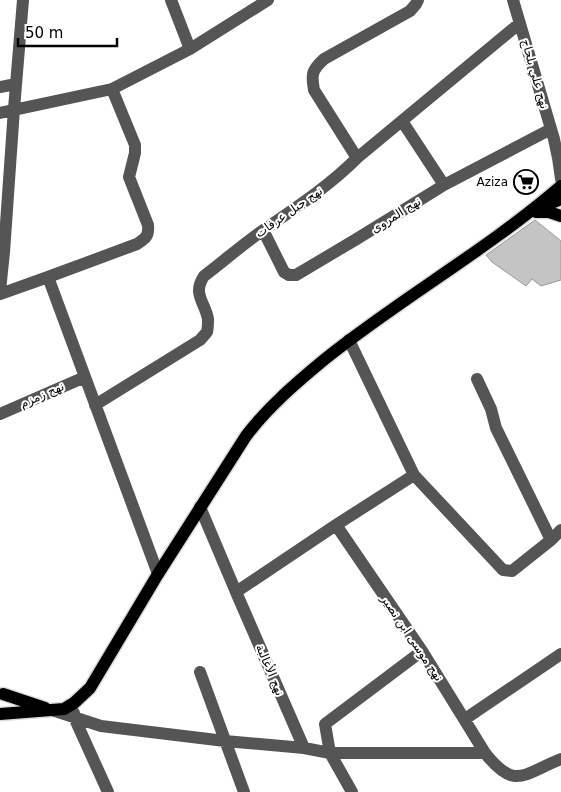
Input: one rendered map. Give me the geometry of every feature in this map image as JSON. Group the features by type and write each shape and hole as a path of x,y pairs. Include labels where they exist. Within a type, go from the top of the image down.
{"main road":[{"path":"1,692 5,702 0,714 52,710 64,708 74,703 90,688 200,507 260,417 279,397 349,340 531,212 561,186"},
{"path":"531,212 561,199"},
{"path":"531,212 549,212 561,216"},
{"path":"1,692 52,710"}],"street":[{"path":"23,0 0,292 48,277 137,244 146,238 148,225 129,177 136,153 135,145 112,89"},
{"path":"170,0 190,49"},
{"path":"0,113 112,89 190,49 268,0"},
{"path":"357,158 314,90 312,78 315,68 324,59 410,11 418,0"},
{"name":"نهج علي بلحاج","path":"513,0 558,158 561,179"},
{"name":"نهج جبل عرفات","path":"95,405 200,340 208,332 208,319 198,292 199,283 204,276 263,230 296,209 339,176 357,158 520,23"},
{"path":"0,86 16,84"},
{"path":"402,121 444,185"},
{"name":"نهج المروى","path":"263,230 284,272 289,275 296,275 444,185 550,129"},
{"path":"48,277 158,574"},
{"path":"349,340 414,475 506,571 512,570 561,530"},
{"name":"نهج زمزم","path":"0,414 85,377"},
{"path":"478,379 491,408 496,428 551,540"},
{"path":"236,592 414,475"},
{"name":"نهج الأغالبة","path":"200,507 304,748"},
{"name":"نهج موسى ابن نصير","path":"336,525 422,651 485,753 502,773 514,777 528,774 561,759"},
{"path":"352,792 330,753 325,724 422,651"},
{"path":"465,719 561,654"},
{"path":"200,672 244,792"},
{"path":"74,703 74,717 108,792"},
{"path":"52,710 101,726 225,741 304,748 330,753 485,753"}],"building":[{"path":"535,220 561,241 561,280 541,286 532,279 526,286 492,262 486,255"}],"place":[{"name":"Aziza","path":"526,182"}]}
